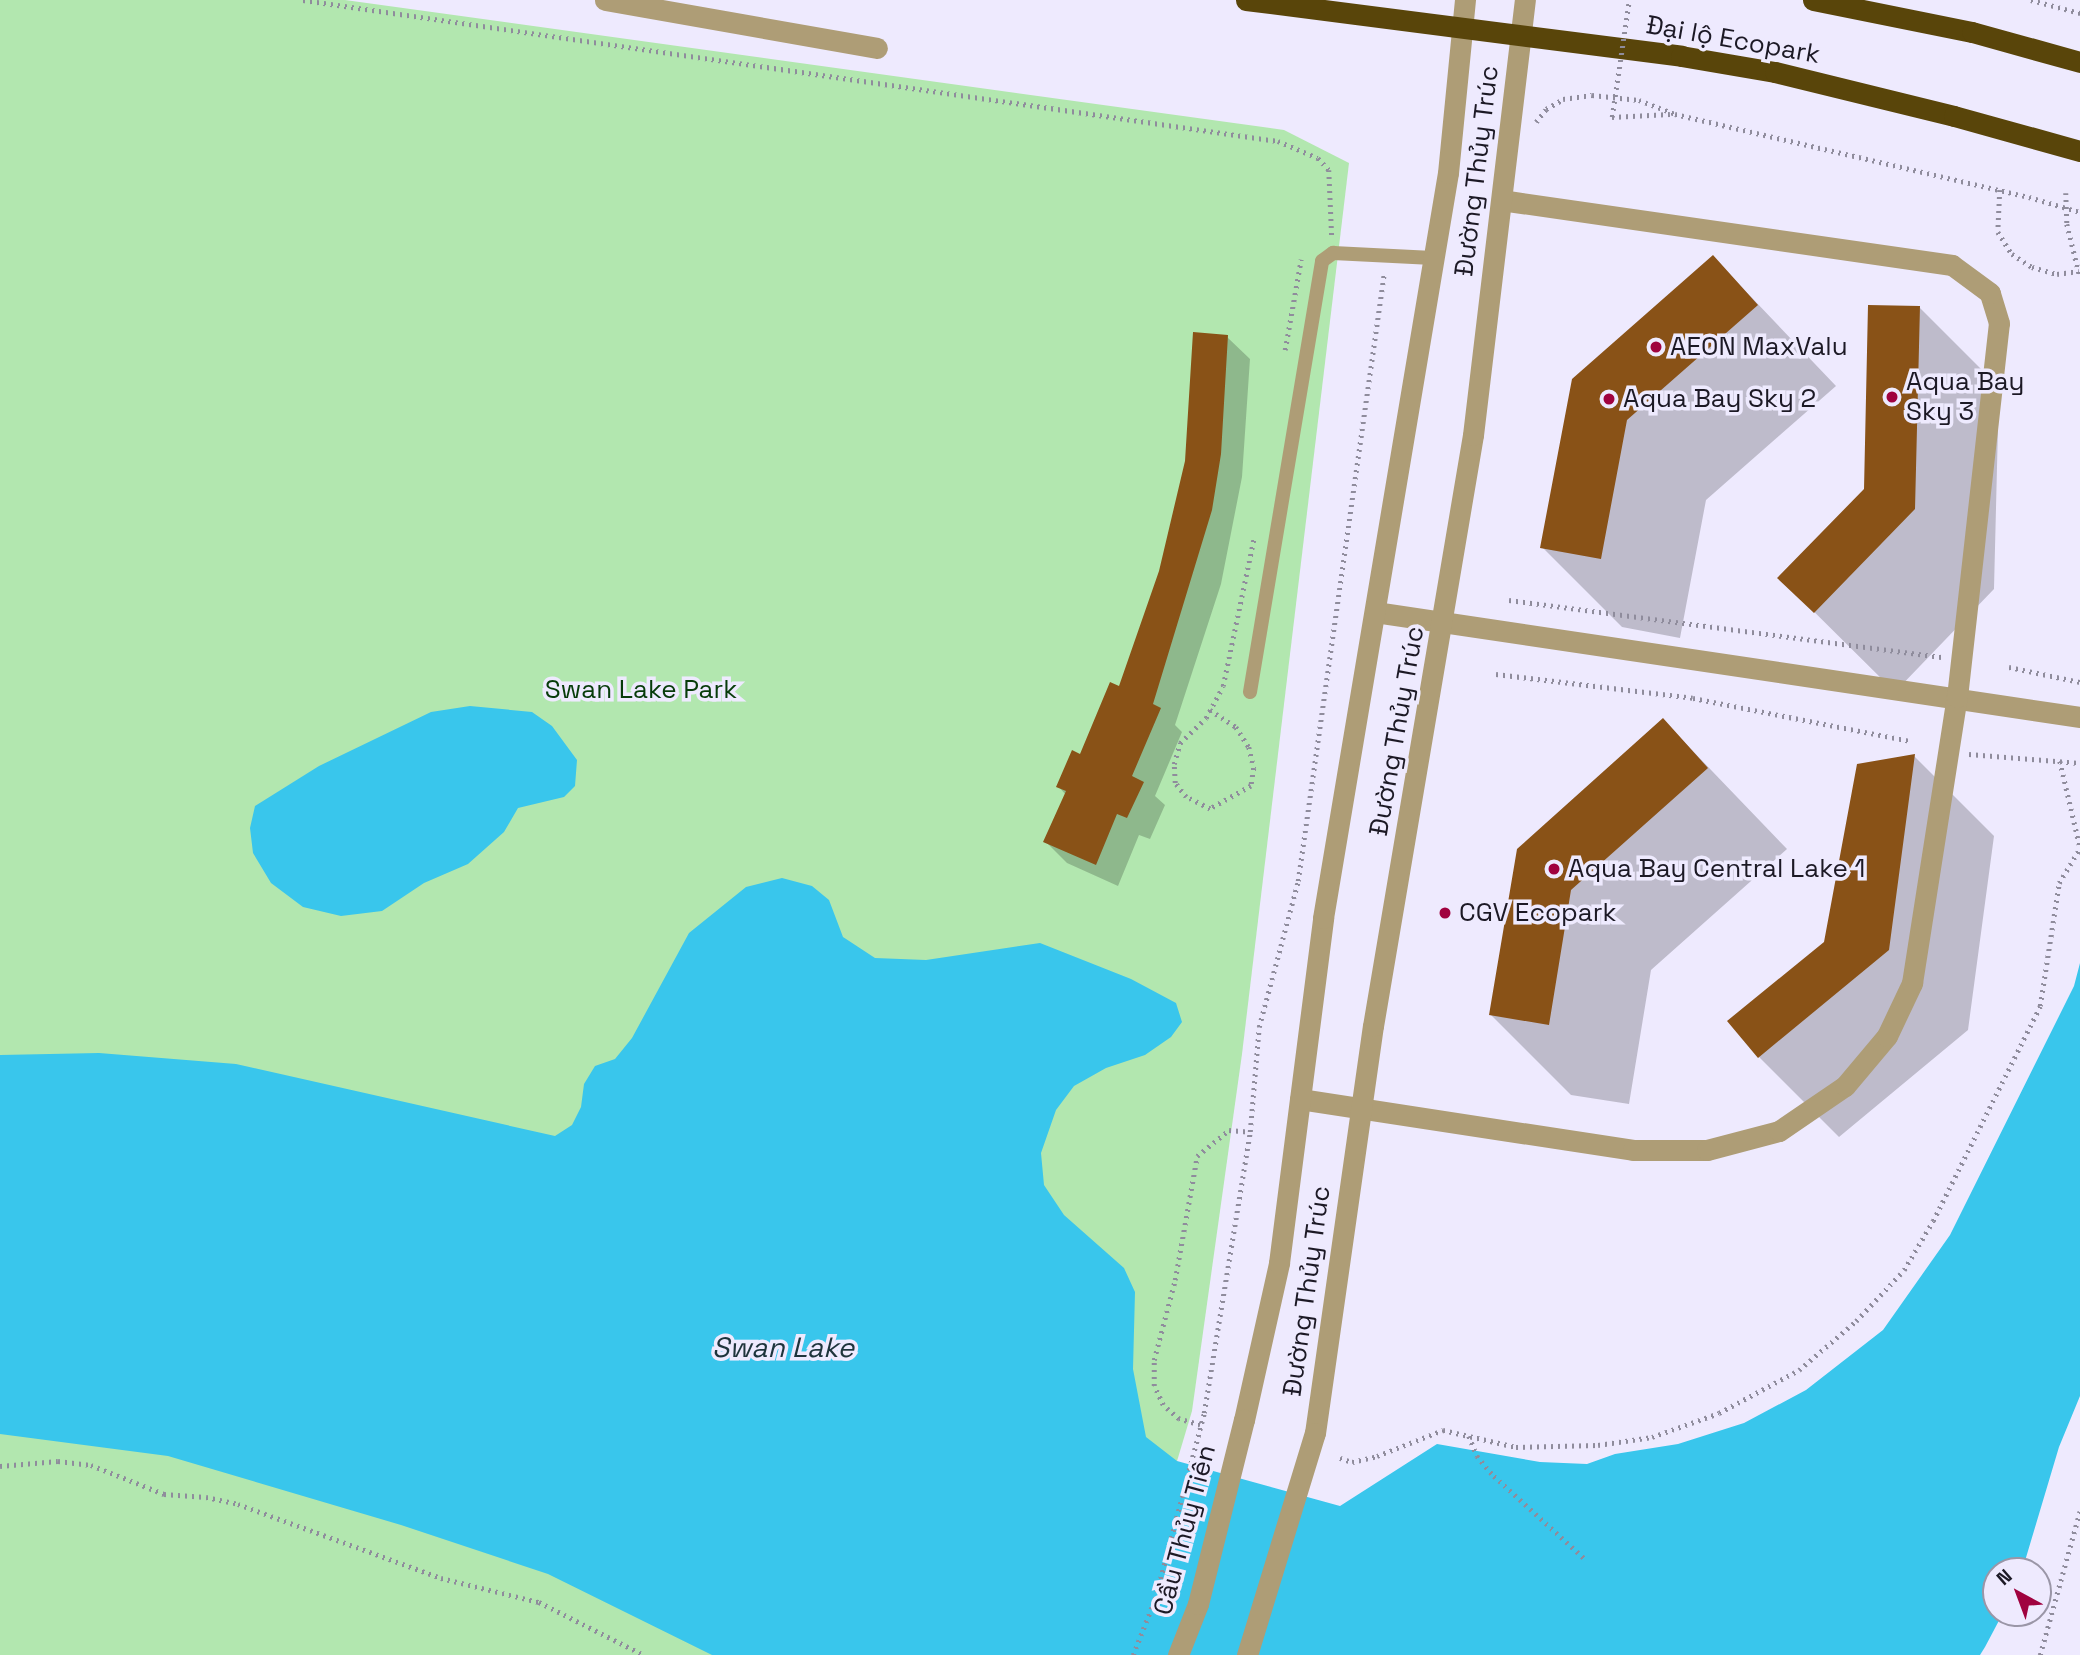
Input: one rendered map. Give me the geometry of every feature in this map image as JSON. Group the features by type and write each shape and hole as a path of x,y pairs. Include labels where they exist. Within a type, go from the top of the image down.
{"highway":[{"name":"Đại lộ Ecopark","path":"1246,0 1775,72 1955,116 2080,151"},
{"name":"Đại lộ Ecopark","path":"1813,0 1972,32 2080,62"}],"street":[{"path":"605,0 877,48"},
{"name":"Đường Thủy Trúc","path":"1244,1420 1279,1264 1323,918 1448,173 1465,0"},
{"name":"Đường Thủy Trúc","path":"1247,1655 1315,1433 1361,1111 1445,621 1503,200 1525,0"},
{"path":"1300,1099 1361,1111 1633,1150 1707,1150 1779,1131 1845,1086 1887,1035 1912,984 1957,697 2000,323 1990,293 1952,265 1503,200"},
{"path":"1375,612 2080,717"},
{"name":"Cầu Thủy Tiên","path":"1178,1655 1198,1604 1244,1420"}],"lane":[{"path":"1250,692 1322,261 1333,253 1433,258"}],"path":[{"path":"303,0 1278,141 1318,158 1329,170 1332,240 1324,243"},
{"path":"1629,0 1612,117 1675,114"},
{"path":"2031,0 2080,13"},
{"path":"1536,122 1546,109 1563,99 1592,95 1639,100 1675,114 2029,197 2080,212"},
{"path":"2000,190 1998,232 2012,254 2032,267 2057,274 2079,271"},
{"path":"2066,193 2067,223 2080,277"},
{"path":"1284,361 1295,278 1302,256 1308,251"},
{"path":"1133,1655 1155,1599 1204,1413 1250,1132 1259,1027 1298,881 1387,256"},
{"path":"1210,710 1236,727 1249,747 1254,768 1251,786 1210,810 1186,797 1175,783 1174,764 1180,743 1210,710 1223,686 1256,525"},
{"path":"1509,600 1941,657"},
{"path":"2009,667 2080,682"},
{"path":"1496,674 1693,698 1910,741"},
{"path":"1969,754 2080,763"},
{"path":"1340,1458 1352,1462 1377,1456 1443,1430 1516,1447 1598,1445 1652,1437 1719,1413 1799,1370 1856,1321 1903,1270 1933,1221 2040,1006 2059,883 2080,848 2060,761"},
{"path":"1200,1425 1179,1419 1163,1405 1154,1386 1154,1360 1175,1280 1197,1156 1229,1130 1250,1132"},
{"path":"1468,1435 1477,1456 1494,1476 1584,1558"},
{"path":"0,1466 58,1461 91,1465 164,1494 238,1504 441,1578 539,1602 644,1655"},
{"path":"2040,1655 2080,1511"}],"green space":[{"name":"Swan Lake Park","path":"0,0 345,0 1284,130 1349,163 1242,1054 1192,1411 1119,1655 0,1655"}],"water":[{"path":"470,706 532,712 552,726 577,760 575,786 564,797 518,808 504,832 468,864 424,883 382,911 341,916 303,907 271,883 253,853 250,828 255,806 319,766 431,712"},
{"name":"Swan Lake","path":"782,878 812,886 829,900 843,937 875,958 926,960 1040,943 1131,979 1176,1003 1182,1022 1171,1037 1145,1055 1106,1068 1074,1086 1056,1110 1041,1153 1044,1185 1064,1215 1124,1268 1135,1292 1133,1369 1146,1437 1177,1461 1340,1506 1437,1444 1540,1462 1587,1464 1615,1454 1678,1444 1744,1423 1806,1390 1883,1330 1950,1235 2074,986 2080,963 2080,1396 2059,1447 2026,1557 1982,1557 1982,1627 1996,1627 1985,1647 1980,1655 712,1655 548,1574 401,1525 168,1456 0,1434 0,1055 99,1053 236,1064 555,1136 572,1125 581,1107 584,1084 595,1066 615,1059 632,1038 689,933 746,887"}],"building":[{"name":"Aqua Bay Sky 2","path":"1713,255 1758,305 1627,420 1601,559 1540,548 1572,379"},
{"name":"Aqua Bay Sky 3","path":"1868,305 1920,306 1915,509 1814,613 1777,578 1864,489"},
{"path":"1193,332 1228,335 1221,454 1212,510 1153,704 1161,708 1132,776 1144,782 1127,818 1117,814 1096,865 1043,842 1066,791 1056,787 1072,750 1080,754 1110,682 1119,686 1159,571 1185,461"},
{"name":"Aqua Bay Central Lake 1","path":"1663,718 1708,768 1571,890 1549,1025 1489,1015 1517,849"},
{"path":"1915,754 1889,950 1758,1058 1727,1021 1824,942 1857,764"}],"place":[{"name":"AEON MaxValu","path":"1656,347"},
{"name":"Aqua Bay Sky 3","path":"1892,397"},
{"name":"Aqua Bay Sky 2","path":"1609,399"},
{"name":"Aqua Bay Central Lake 1","path":"1554,869"},
{"name":"CGV Ecopark","path":"1445,913"}]}
